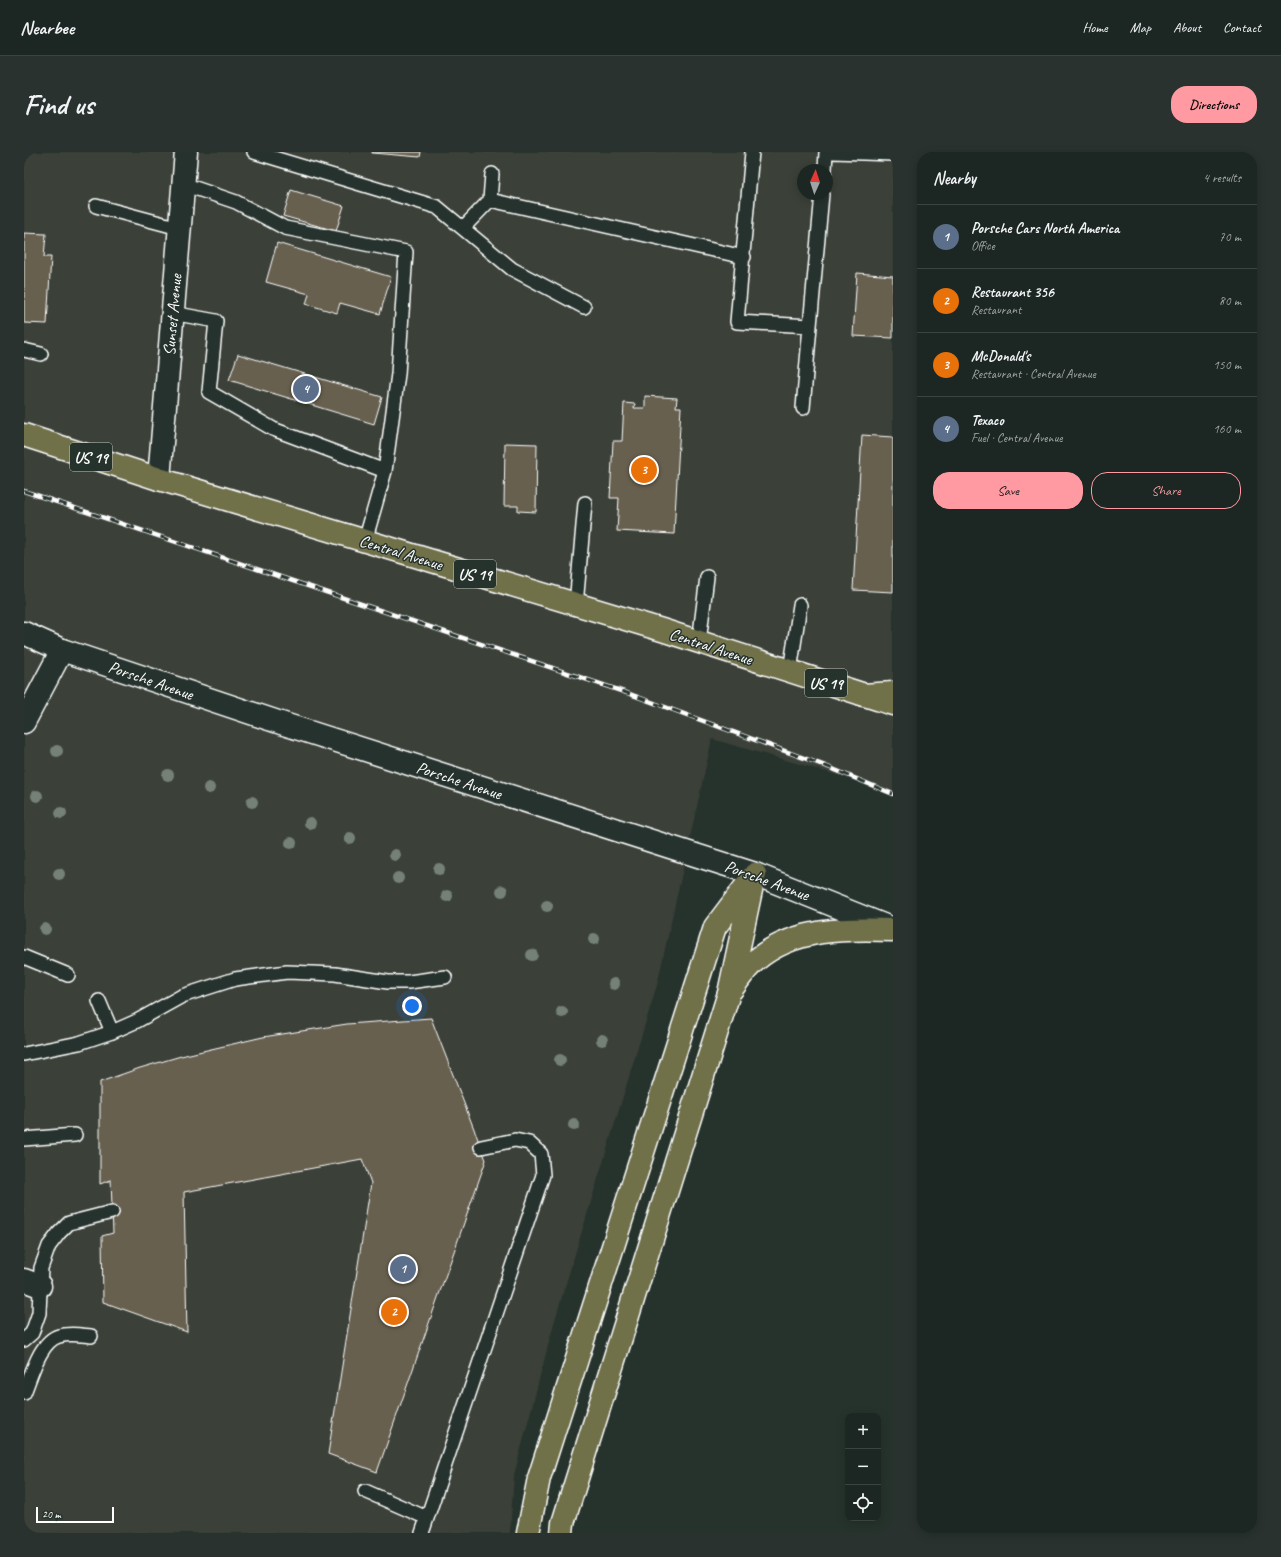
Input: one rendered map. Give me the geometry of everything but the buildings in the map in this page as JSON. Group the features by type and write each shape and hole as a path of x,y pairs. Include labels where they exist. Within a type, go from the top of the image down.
{"main road":[{"name":"Central Avenue","path":"24,435 159,479 700,642 893,704"},
{"path":"863,695 893,693"},
{"path":"562,1533 730,993 755,874"},
{"path":"528,1533 539,1478 715,927 755,874"},
{"path":"730,993 742,975 755,961 769,950 790,940 811,934 840,929 893,930"}],"street":[{"name":"Sunset Avenue","path":"159,479 186,152"},
{"name":"Porsche Avenue","path":"24,633 62,650 294,727 755,874 893,930"},
{"path":"24,722 62,650"}],"lane":[{"path":"254,152 437,207 512,269 584,307"},
{"path":"752,152 744,257 737,322 810,326"},
{"path":"825,164 826,152"},
{"path":"833,152 893,154"},
{"path":"463,228 490,200 492,174"},
{"path":"183,184 236,202 285,228 406,252 398,374 385,471 365,541"},
{"path":"490,200 744,257"},
{"path":"804,408 821,200"},
{"path":"96,206 179,228"},
{"path":"172,313 216,321 209,392 273,430 385,471"},
{"path":"24,350 41,354"},
{"path":"576,605 585,503"},
{"path":"700,642 707,578"},
{"path":"790,671 800,605"},
{"path":"24,957 68,975"},
{"path":"24,1054 79,1044 137,1021 182,996 242,978 299,972 335,974 388,982 409,982 445,976"},
{"path":"99,1001 112,1032"},
{"path":"24,1139 75,1135"},
{"path":"422,1533 543,1175 541,1154 529,1143 515,1140 481,1147"},
{"path":"24,1340 32,1333 39,1313 32,1283 41,1268 50,1246 59,1232 69,1223 112,1212"},
{"path":"24,1392 47,1342 59,1336 75,1334 91,1336"},
{"path":"366,1491 427,1518"}],"shaded area":[{"path":"24,152 893,152 893,791 712,739 657,985 554,1323 514,1475 510,1533 24,1533"}],"railway":[{"path":"24,491 627,693 823,765 893,794"}],"place":[{"name":"Texaco","path":"306,389"},
{"name":"McDonald's","path":"644,470"},
{"name":"Porsche Cars North America","path":"403,1269"},
{"name":"Restaurant 356","path":"394,1312"}]}
